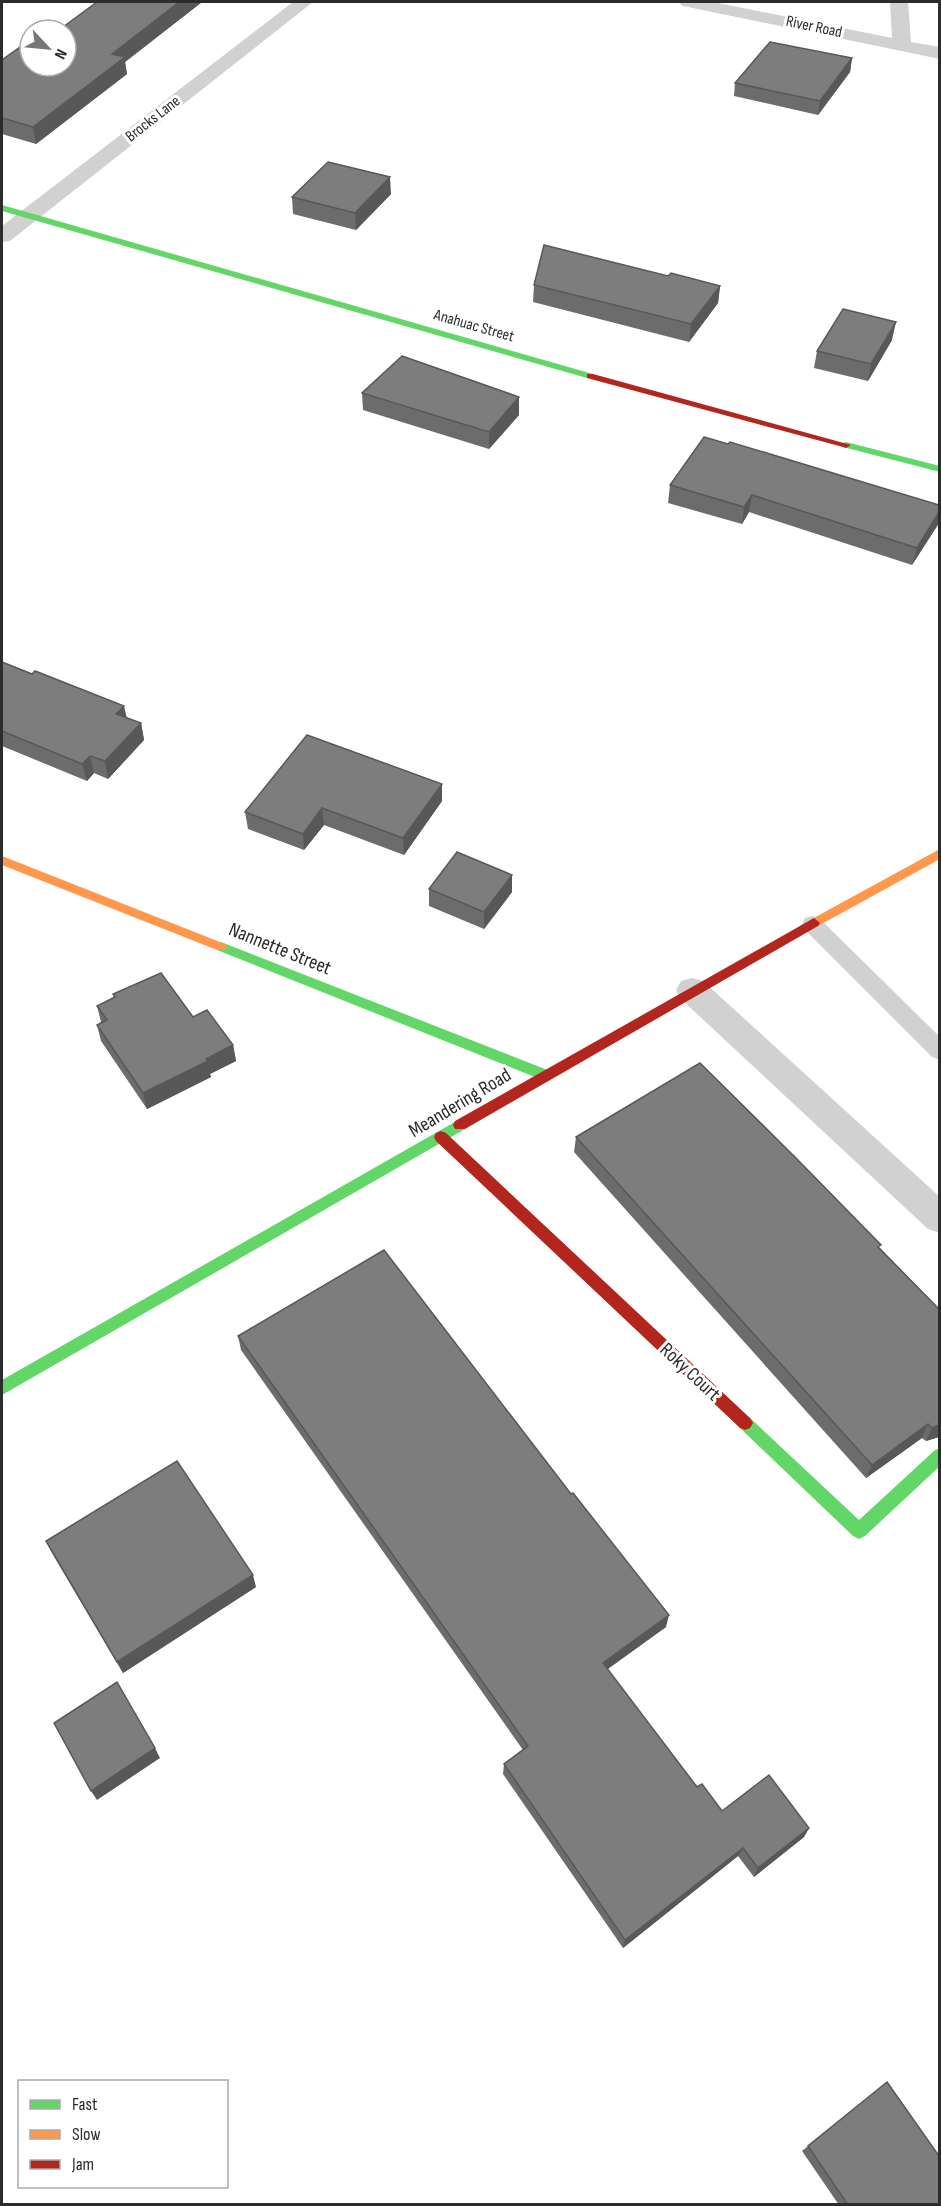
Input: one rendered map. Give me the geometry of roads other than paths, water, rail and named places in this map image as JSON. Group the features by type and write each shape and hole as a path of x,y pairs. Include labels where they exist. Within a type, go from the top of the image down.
{"street":[{"name":"Brocks Lane","path":"2,236 304,2"},
{"name":"River Road","path":"688,2 939,53"},
{"path":"899,2 902,45"},
{"name":"Anahuac Street","path":"2,208 693,405 939,469"},
{"name":"Meandering Road","path":"2,1388 441,1137 692,990 939,853"},
{"name":"Nannette Street","path":"2,860 545,1075"},
{"path":"692,990 939,1219"},
{"name":"Roky Court","path":"441,1137 859,1531 939,1455"}],"lane":[{"path":"812,924 939,1052"}]}
